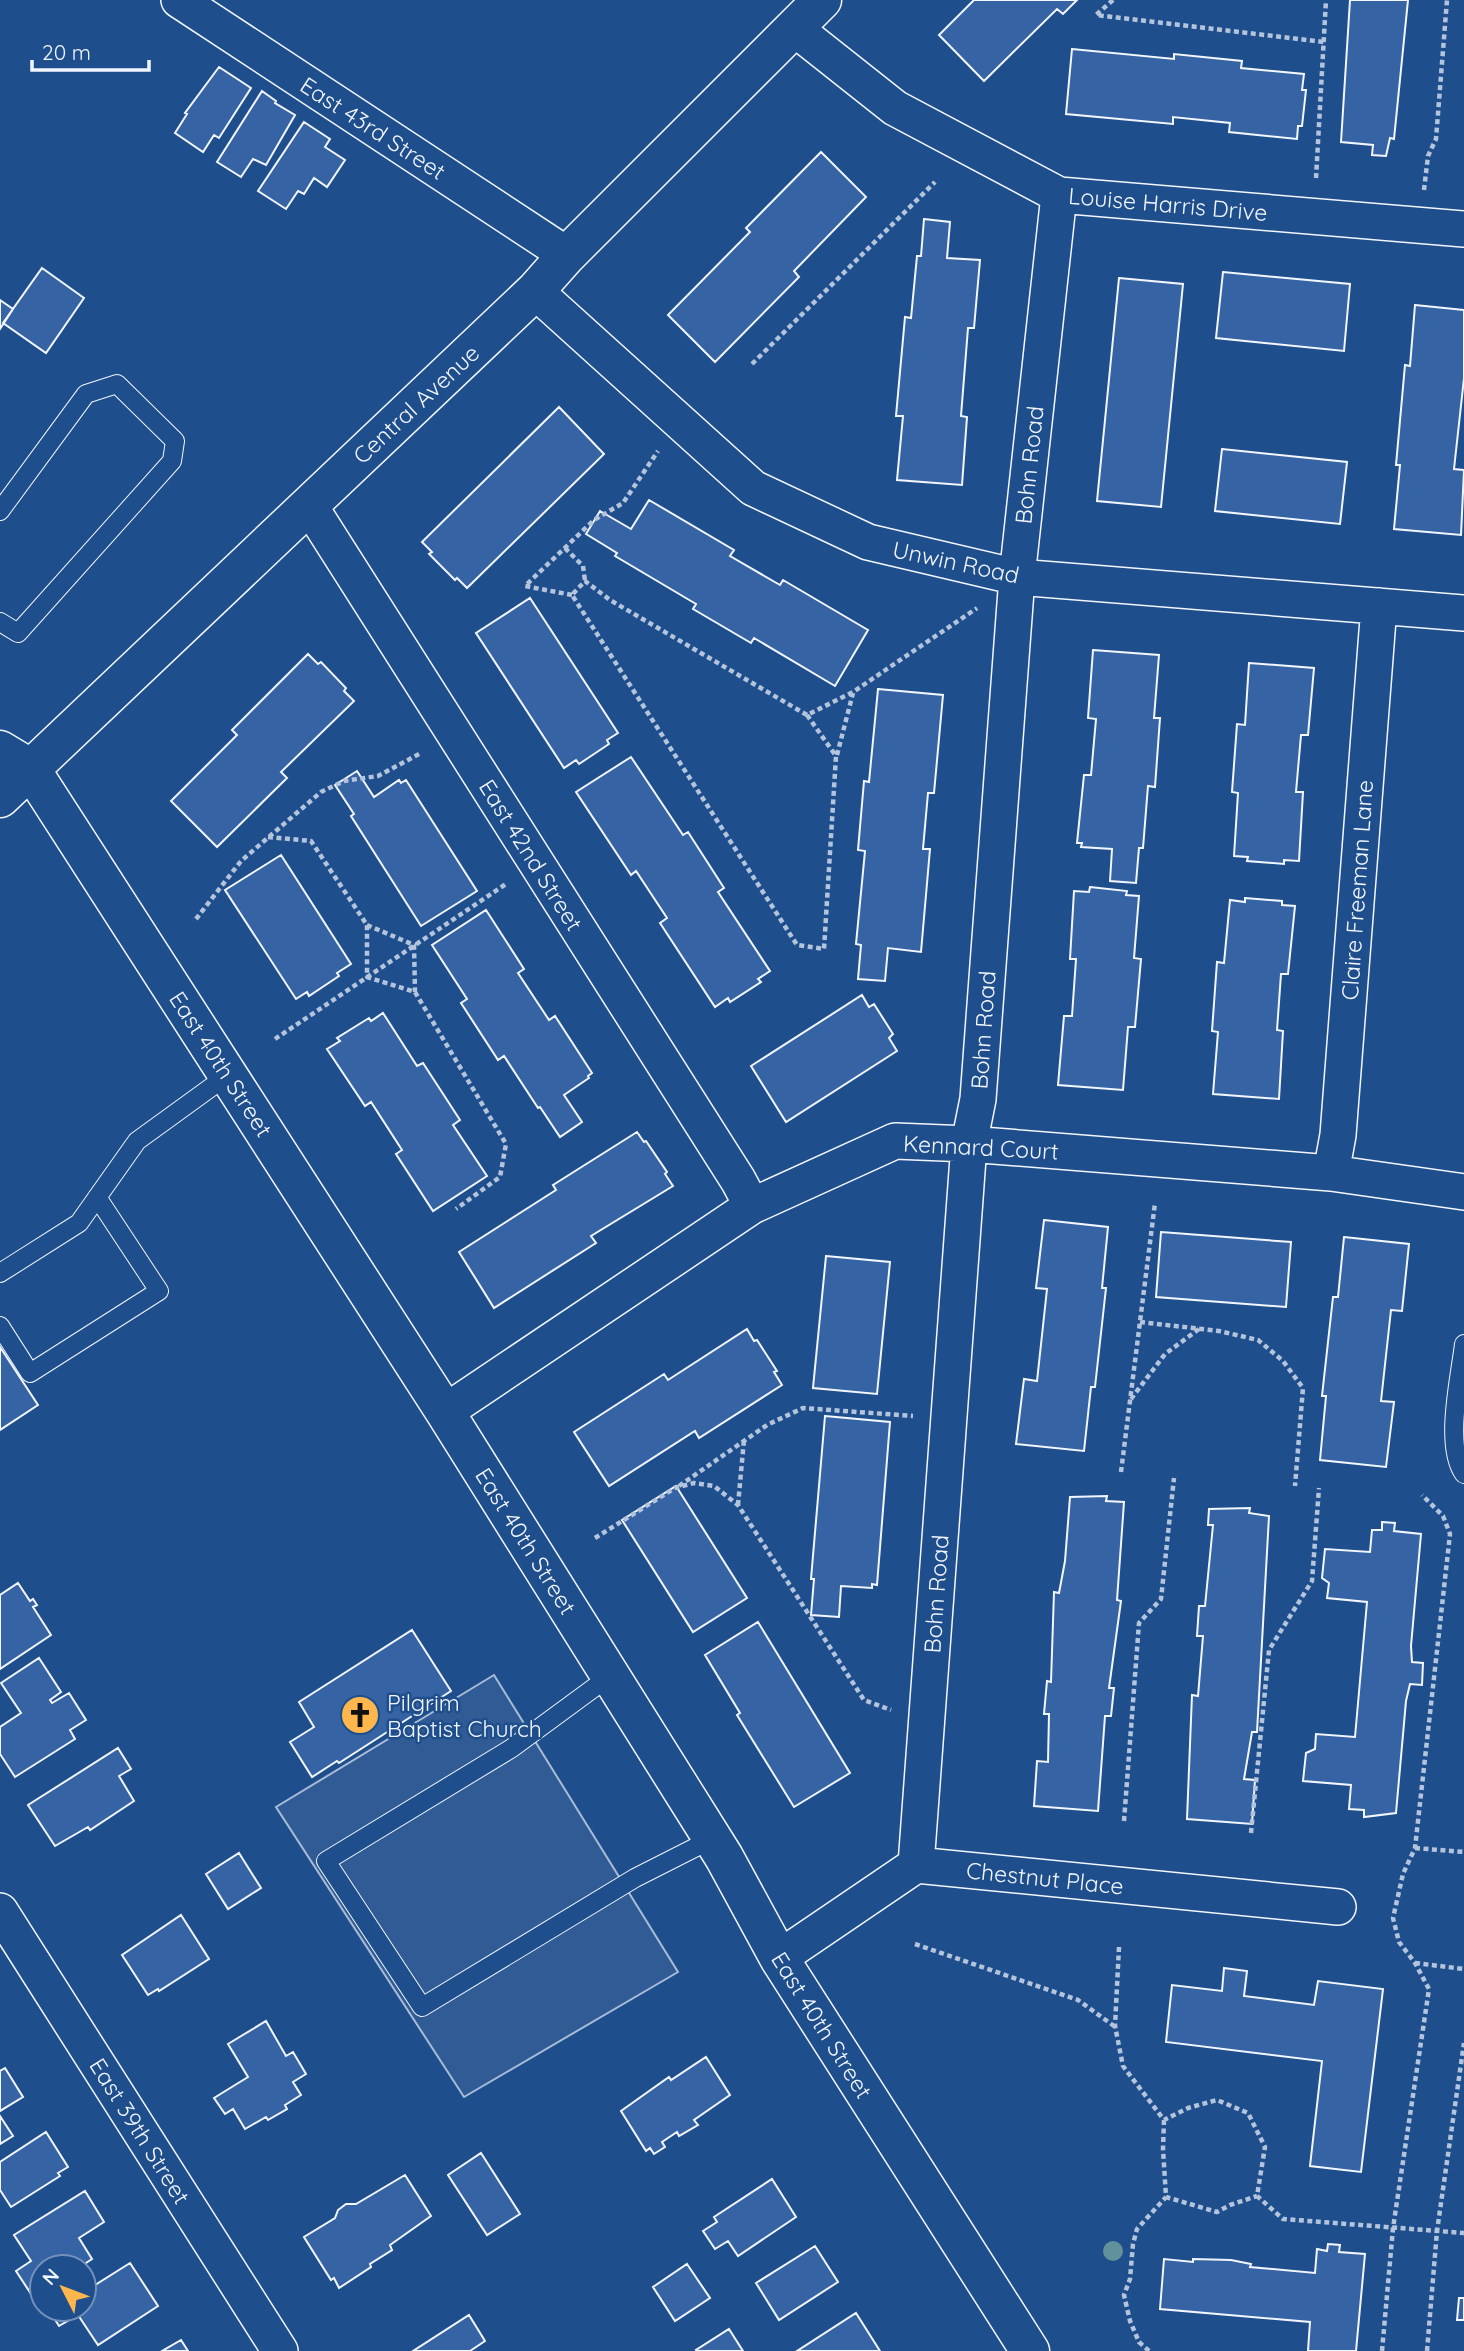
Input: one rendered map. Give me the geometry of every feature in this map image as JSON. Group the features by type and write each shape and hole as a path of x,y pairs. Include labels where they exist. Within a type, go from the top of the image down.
{"street":[{"name":"East 43rd Street","path":"179,0 567,255"},
{"name":"Central Avenue","path":"0,798 15,759 309,505 535,292 567,255 822,0"},
{"name":"Louise Harris Drive","path":"794,28 894,108 1059,195 1464,229"},
{"name":"Bohn Road","path":"916,1865 970,1143 978,1099 1017,577 1059,195"},
{"name":"Unwin Road","path":"535,292 753,488 867,542 1017,577 1464,612"},
{"name":"East 42nd Street","path":"309,505 752,1206"},
{"name":"Claire Freeman Lane","path":"1331,1173 1338,1135 1379,606"},
{"name":"East 40th Street","path":"15,759 228,1075 445,1412 712,1839 779,1958 1030,2351"},
{"name":"Kennard Court","path":"445,1412 752,1206 895,1141 970,1143 1331,1173 1464,1192"},
{"name":"Chestnut Place","path":"916,1865 1338,1908"},
{"path":"779,1958 916,1865"},
{"name":"East 39th Street","path":"0,1911 280,2351"}],"lane":[{"path":"0,511 86,394 117,384 175,441 172,461 18,633 0,622"},
{"path":"0,1273 79,1223 137,1141 228,1075"},
{"path":"0,1326 30,1373 159,1292 97,1197"},
{"path":"1464,1344 1455,1430 1457,1461 1464,1474"},
{"path":"610,1676 512,1748 326,1861 422,2007 635,1878 712,1839"}],"path":[{"path":"1113,0 1096,15 1324,42"},
{"path":"1316,179 1326,0"},
{"path":"1424,191 1428,156 1436,139 1447,0"},
{"path":"752,364 935,182"},
{"path":"658,451 623,503 594,520 525,586 572,596 797,945 824,949 836,756 853,692"},
{"path":"565,548 583,566 585,581 610,600 807,715 836,756"},
{"path":"572,596 585,581"},
{"path":"807,715 853,692 981,606"},
{"path":"196,919 241,861 321,792 344,781 378,776 421,753"},
{"path":"268,837 311,841 367,925 414,945"},
{"path":"275,1039 506,884"},
{"path":"367,925 367,977"},
{"path":"414,945 415,992 506,1143 500,1177 456,1209"},
{"path":"367,977 415,992"},
{"path":"1121,1472 1155,1203"},
{"path":"1140,1322 1258,1340 1283,1361 1303,1388 1296,1486"},
{"path":"1130,1399 1166,1354 1199,1329"},
{"path":"596,1538 766,1425 803,1408 915,1416"},
{"path":"738,1506 744,1440"},
{"path":"1124,1821 1139,1623 1161,1599 1174,1478"},
{"path":"675,1488 694,1483 715,1486 738,1506 864,1700 892,1710"},
{"path":"1251,1833 1269,1650 1312,1581 1319,1488"},
{"path":"1382,2351 1393,2228 1429,1989 1415,1963 1399,1942 1394,1917 1403,1874 1415,1848 1450,1534 1443,1516 1422,1495"},
{"path":"1415,1848 1464,1852"},
{"path":"915,1944 1078,2000 1115,2026"},
{"path":"1119,1947 1115,2026 1123,2066 1164,2120 1166,2197 1137,2229 1130,2279 1124,2295 1129,2321 1139,2342 1149,2351"},
{"path":"1415,1963 1464,1969"},
{"path":"1427,2351 1437,2231 1464,2043"},
{"path":"1164,2120 1188,2108 1217,2100 1248,2113 1265,2147 1256,2196"},
{"path":"1256,2196 1283,2219 1464,2233"},
{"path":"1166,2197 1217,2212 1230,2204 1256,2196"}],"shaded area":[{"path":"494,1675 678,1972 464,2097 276,1807"}],"building":[{"path":"974,0 1077,0 1063,14 1057,9 984,81 939,35"},
{"path":"1350,0 1408,0 1394,139 1390,138 1386,156 1372,155 1373,145 1341,142"},
{"path":"1072,49 1174,59 1174,54 1242,61 1241,68 1304,74 1302,90 1306,90 1302,126 1298,126 1297,139 1229,132 1230,123 1173,117 1173,124 1066,114"},
{"path":"219,67 251,88 219,138 214,135 203,152 175,133 187,114 185,113"},
{"path":"262,91 295,115 266,165 253,159 241,177 217,162"},
{"path":"304,122 330,139 325,147 345,160 327,187 314,178 304,194 298,191 286,209 258,191"},
{"path":"821,152 866,197 794,271 799,277 715,362 668,315 750,232 746,228"},
{"path":"924,219 950,222 947,258 980,260 974,328 968,328 961,416 967,417 962,485 897,480 903,416 896,416 905,317 911,318 917,256 921,256"},
{"path":"42,268 84,298 46,353 3,323"},
{"path":"1223,272 1350,284 1344,351 1216,338"},
{"path":"1119,278 1183,284 1161,507 1097,501"},
{"path":"0,300 13,309 0,329"},
{"path":"1415,305 1464,310 1464,378 1454,469 1464,470 1461,535 1394,529 1400,465 1396,465 1405,365 1410,366"},
{"path":"559,407 604,454 467,588 429,554 432,552 422,542"},
{"path":"1222,449 1347,462 1340,524 1215,511"},
{"path":"649,500 734,550 730,556 780,585 783,580 868,630 835,686 754,638 751,643 693,609 696,604 615,556 617,553 586,534 600,511 631,529"},
{"path":"530,598 618,733 607,740 609,744 579,764 576,760 564,768 476,633"},
{"path":"1093,650 1159,655 1154,718 1160,718 1155,787 1148,786 1143,848 1139,848 1136,883 1110,881 1112,849 1081,847 1082,843 1077,843 1084,775 1091,775 1096,719 1088,718"},
{"path":"308,654 318,664 321,662 346,688 344,691 354,701 281,772 287,778 217,847 171,801 237,735 232,730"},
{"path":"1249,663 1314,668 1308,735 1301,735 1296,792 1303,792 1299,861 1284,860 1284,864 1247,861 1248,857 1234,856 1238,793 1232,792 1237,724 1245,725"},
{"path":"878,689 943,695 934,793 928,793 923,849 930,849 921,952 888,948 885,981 858,979 861,945 856,944 865,851 858,850 864,781 869,782"},
{"path":"631,757 683,835 688,832 724,888 718,892 770,971 758,979 761,982 730,1002 728,998 715,1007 660,923 667,918 636,871 631,875 576,792"},
{"path":"357,771 374,797 399,780 401,783 406,780 477,891 421,926 351,816 354,814 335,785"},
{"path":"281,855 351,964 337,973 339,976 309,996 307,992 296,999 225,890"},
{"path":"1090,887 1127,891 1126,895 1139,896 1134,958 1141,959 1135,1027 1128,1027 1123,1090 1058,1085 1064,1016 1072,1016 1076,959 1070,959 1074,891 1089,892"},
{"path":"1245,898 1282,901 1282,905 1295,906 1288,974 1281,974 1277,1030 1283,1031 1279,1099 1213,1094 1218,1032 1212,1031 1217,962 1224,963 1230,900 1245,902"},
{"path":"486,910 524,969 518,973 549,1020 555,1016 592,1073 564,1095 582,1122 560,1137 504,1056 498,1060 461,1003 467,999 432,945"},
{"path":"862,995 869,1007 874,1004 893,1034 889,1038 897,1051 786,1122 751,1066"},
{"path":"383,1013 417,1066 423,1063 460,1120 453,1125 487,1176 433,1211 396,1154 402,1150 371,1102 365,1106 327,1049 340,1041 337,1038 369,1018 371,1021"},
{"path":"637,1132 667,1172 665,1174 673,1186 591,1236 596,1243 494,1308 459,1252 556,1190 553,1185"},
{"path":"1044,1220 1108,1227 1102,1288 1106,1288 1095,1387 1091,1387 1084,1451 1016,1444 1024,1379 1037,1381 1047,1289 1036,1288"},
{"path":"1161,1232 1291,1242 1286,1307 1156,1297"},
{"path":"1344,1237 1409,1244 1402,1311 1391,1310 1381,1401 1394,1402 1386,1467 1320,1460 1326,1396 1322,1396 1333,1297 1338,1297"},
{"path":"826,1256 890,1262 877,1394 813,1388"},
{"path":"747,1329 777,1371 774,1372 782,1385 699,1438 695,1431 609,1486 574,1432 664,1374 668,1380"},
{"path":"0,1347 38,1405 0,1430"},
{"path":"825,1416 890,1422 877,1585 872,1584 872,1588 841,1586 839,1617 811,1615 814,1579 811,1579"},
{"path":"676,1486 747,1598 693,1632 622,1520"},
{"path":"1107,1496 1106,1501 1124,1502 1117,1600 1121,1601 1109,1688 1114,1688 1111,1716 1105,1716 1098,1811 1034,1806 1037,1761 1048,1762 1049,1714 1044,1714 1047,1681 1051,1682 1054,1592 1059,1593 1065,1561 1070,1497"},
{"path":"1250,1508 1249,1513 1269,1516 1257,1732 1252,1732 1244,1779 1255,1780 1252,1824 1187,1819 1192,1695 1198,1696 1203,1636 1197,1636 1199,1606 1205,1606 1213,1525 1208,1525 1209,1509"},
{"path":"1382,1522 1395,1523 1394,1531 1421,1534 1411,1646 1412,1662 1423,1663 1422,1685 1410,1684 1406,1701 1396,1813 1364,1817 1364,1810 1349,1809 1351,1785 1303,1781 1306,1753 1315,1749 1316,1734 1355,1737 1367,1602 1327,1598 1329,1583 1322,1578 1325,1549 1370,1552 1372,1530 1382,1530"},
{"path":"18,1583 30,1601 33,1599 37,1605 33,1607 51,1635 0,1669 0,1595"},
{"path":"758,1622 850,1773 794,1807 737,1715 740,1713 705,1655"},
{"name":"Pilgrim Baptist Church","path":"412,1630 451,1691 339,1763 337,1761 312,1777 290,1742 314,1727 299,1702"},
{"path":"39,1658 61,1692 50,1700 52,1703 69,1693 86,1720 70,1730 75,1739 15,1777 0,1754 0,1727 21,1713 1,1683"},
{"path":"118,1748 131,1769 119,1776 134,1801 90,1830 88,1827 55,1846 28,1805"},
{"path":"239,1853 261,1888 228,1909 206,1874"},
{"path":"181,1915 209,1959 159,1991 158,1989 148,1995 122,1955"},
{"path":"1224,1968 1247,1971 1244,1996 1314,2005 1318,1981 1383,1989 1361,2172 1310,2166 1322,2061 1166,2042 1172,1985 1222,1991"},
{"path":"266,2021 286,2056 293,2052 306,2074 293,2082 301,2095 285,2105 287,2109 245,2129 233,2109 225,2114 214,2098 248,2077 228,2044"},
{"path":"706,2057 730,2095 694,2120 698,2125 679,2136 677,2132 662,2142 665,2147 654,2154 650,2148 646,2151 621,2111 669,2077 671,2080"},
{"path":"5,2068 23,2097 0,2111 0,2071"},
{"path":"0,2116 13,2136 0,2144"},
{"path":"46,2132 68,2167 58,2173 60,2176 11,2207 0,2190 0,2162"},
{"path":"481,2153 520,2214 487,2235 448,2175"},
{"path":"405,2175 431,2216 390,2245 392,2250 370,2264 371,2267 339,2288 304,2237 335,2218 338,2210 346,2204 356,2204"},
{"path":"772,2179 796,2217 738,2256 728,2241 715,2249 703,2231 717,2222 714,2217"},
{"path":"85,2191 104,2222 79,2238 88,2253 28,2253 28,2256 14,2235"},
{"path":"1328,2244 1340,2245 1339,2252 1365,2254 1356,2351 1308,2351 1310,2322 1160,2309 1164,2259 1193,2262 1193,2259 1231,2260 1251,2264 1250,2267 1315,2273 1317,2249 1327,2251"},
{"path":"815,2246 838,2282 779,2320 756,2283"},
{"path":"28,2263 28,2289 16,2271"},
{"path":"130,2263 158,2306 98,2345 83,2323 98,2323 98,2283"},
{"path":"687,2264 710,2298 675,2321 653,2287"},
{"path":"1459,2298 1464,2298 1464,2320 1457,2320"},
{"path":"856,2313 880,2351 797,2351"},
{"path":"469,2315 485,2341 470,2351 413,2351"},
{"path":"729,2329 743,2351 696,2350"},
{"path":"181,2340 188,2351 162,2351"}],"place":[{"name":"Pilgrim Baptist Church","path":"360,1715"}]}
